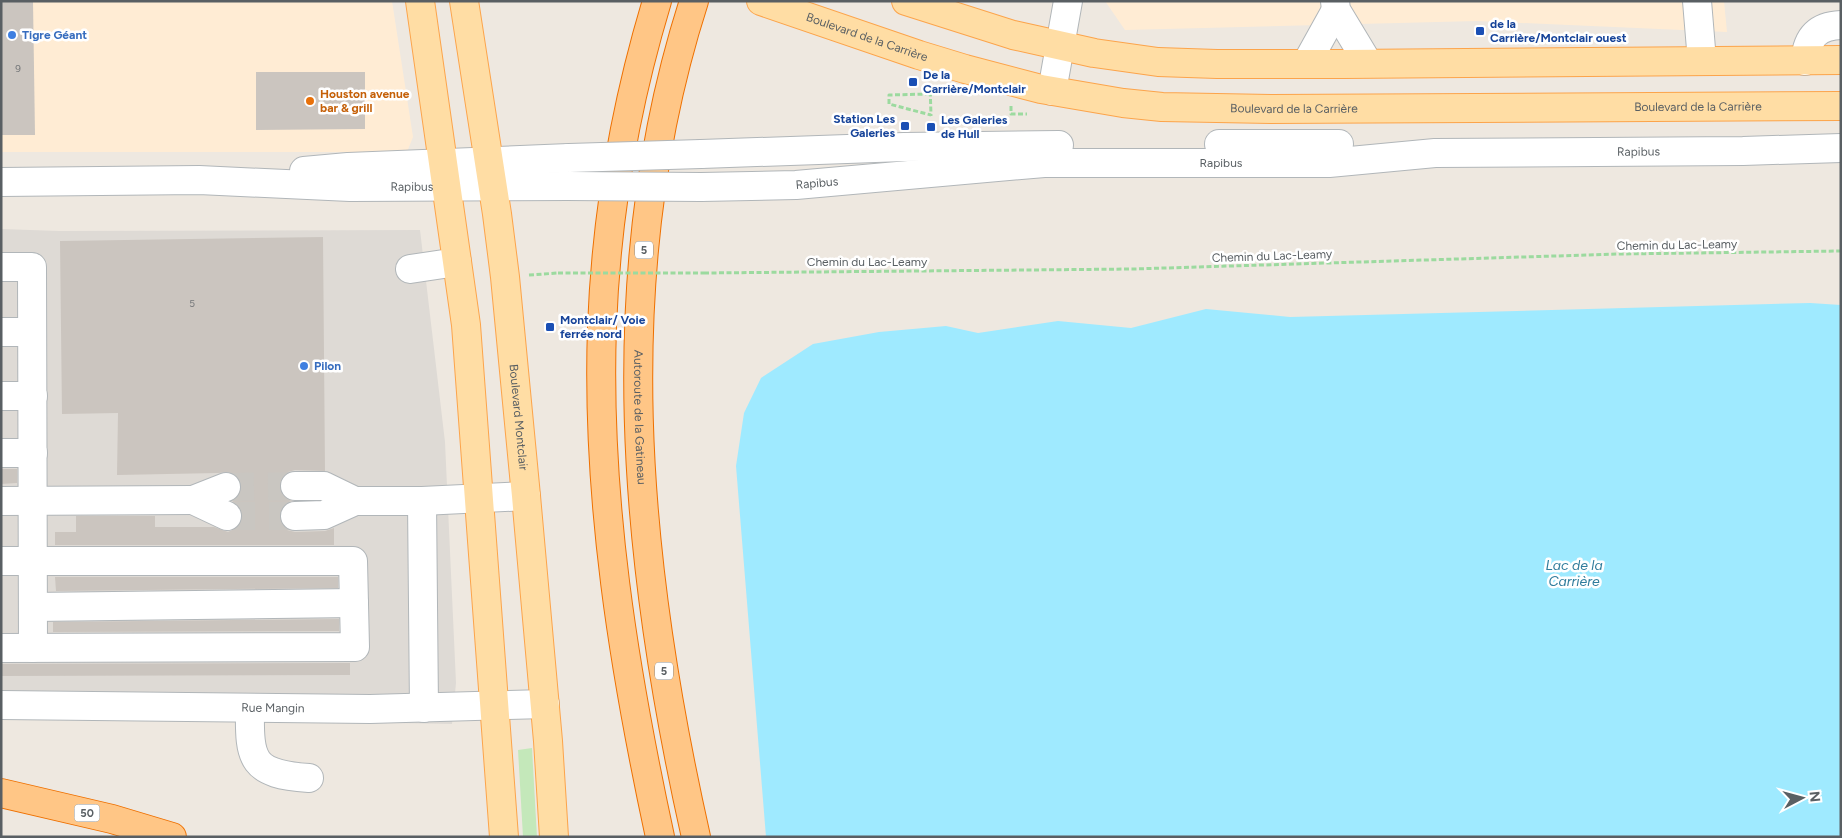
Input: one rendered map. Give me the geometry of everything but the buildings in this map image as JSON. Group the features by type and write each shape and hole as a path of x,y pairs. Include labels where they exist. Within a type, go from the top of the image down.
{"highway":[{"path":"657,1 632,96 618,170 606,261 602,329 602,420 611,548 624,644 660,837"},
{"name":"Autoroute de la Gatineau","path":"694,1 667,99 655,165 644,253 637,386 642,486 653,595 673,724 696,837"},
{"path":"646,770 649,837"},
{"name":"50","path":"1,793 112,819 172,837"}],"main road":[{"path":"420,1 470,367 504,837"},
{"name":"Boulevard de la Carrière","path":"761,1 919,55 986,75 1052,91 1123,104 1186,108 1841,106"},
{"path":"906,1 1004,32 1060,46 1158,62 1306,64 1841,60"},
{"name":"Boulevard Montclair","path":"467,4 506,286 545,704 554,837"}],"street":[{"path":"1052,91 1068,1"},
{"path":"1697,1 1702,62"},
{"path":"1335,6 1368,63"},
{"path":"1306,64 1335,6"},
{"path":"1805,61 1808,46 1817,32 1826,26 1841,24"},
{"name":"Rapibus","path":"491,174 569,158 904,147 1329,144 1435,153"},
{"name":"Rapibus","path":"1,182 199,180 348,167 445,175 491,174 568,186 701,187 796,185 1031,164 1329,163 1435,153 1743,151 1841,148"},
{"path":"410,269 457,262"},
{"path":"1,267 32,267 33,648"},
{"path":"1,332 32,332"},
{"path":"1,396 33,396"},
{"path":"1,453 33,453"},
{"path":"294,486 324,486 355,501 422,502 526,496"},
{"path":"1,501 193,500 226,487"},
{"path":"193,500 227,516"},
{"path":"295,516 324,515 355,501"},
{"path":"422,502 424,708"},
{"path":"1,561 353,560 355,647 1,648"},
{"path":"33,607 354,604"},
{"name":"Rue Mangin","path":"1,705 424,708 545,704"},
{"path":"250,708 251,748 258,763 266,769 279,774 309,778"}],"path":[{"path":"930,84 931,117 889,104 889,95 930,94"},
{"name":"Chemin du Lac-Leamy","path":"544,273 1133,269 1620,254 1841,251"}],"shaded area":[{"path":"1,1 392,1 413,137 407,152 1,152"},
{"path":"1105,1 1724,1 1727,32 1477,21 1125,30"},
{"path":"1,229 59,231 420,230 445,442 456,683 452,724 1,716"}],"green space":[{"path":"532,748 537,837 523,837 518,750"}],"water":[{"name":"Lac de la Carrière","path":"1810,303 1841,305 1841,837 766,837 736,466 744,413 761,378 813,344 879,332 946,326 978,333 1058,321 1131,328 1206,309 1290,317"}],"tunnel":[{"path":"226,487 295,486"},
{"path":"227,516 295,516"}],"place":[{"name":"de la Carrière/Montclair ouest","path":"1480,31"},
{"name":"Tigre Géant","path":"12,35"},
{"name":"De la Carrière/Montclair","path":"913,82"},
{"name":"Houston avenue bar & grill","path":"310,101"},
{"name":"Station Les Galeries","path":"905,126"},
{"name":"Les Galeries de Hull","path":"931,127"},
{"name":"Montclair/ Voie ferrée nord","path":"550,327"},
{"name":"Pilon","path":"304,366"}]}
